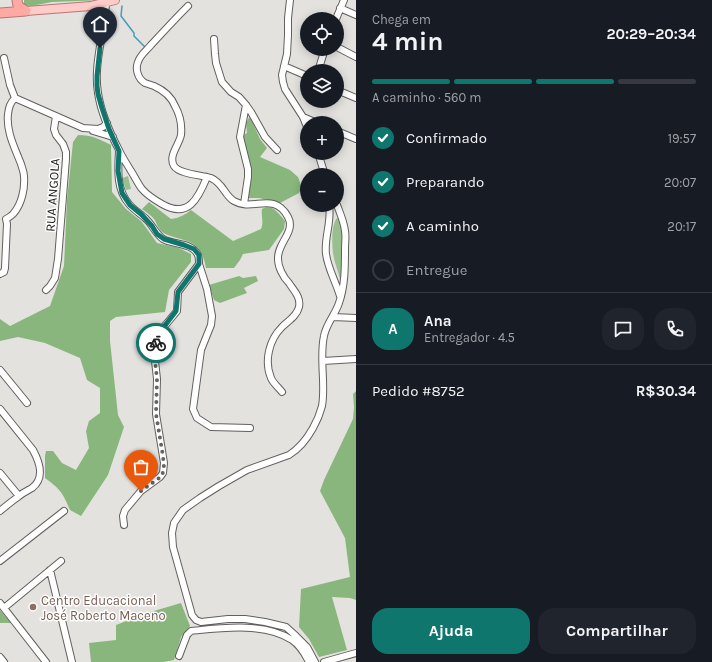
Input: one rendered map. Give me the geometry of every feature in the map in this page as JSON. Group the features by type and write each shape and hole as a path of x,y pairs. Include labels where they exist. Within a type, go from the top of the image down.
{"highway":[{"path":"17,0 18,6 26,11"},
{"path":"0,13 26,11"}],"main road":[{"path":"26,11 92,6 110,1"}],"street":[{"path":"290,0 287,54 282,75 285,88 302,116"},
{"path":"339,12 344,0"},
{"path":"110,1 102,29 97,86 100,104 119,151 143,189 154,200 167,207 178,210 188,207 196,199 207,177"},
{"path":"92,6 98,16 102,29"},
{"path":"188,6 141,56 136,66 137,72 140,78 146,83 162,90 175,104 181,124 181,135 172,158 174,166 177,169 184,173 216,180 233,201 251,205 270,203 283,209 288,216 291,223 290,228 282,242 278,259 280,269 299,297 300,302 295,316 281,328 276,335 270,346 268,357 268,367 271,377 274,384 282,392"},
{"path":"340,8 356,15"},
{"path":"214,39 216,63 222,82 231,92 239,97 252,112 266,137 277,150"},
{"path":"344,51 356,57"},
{"path":"4,58 10,85 15,98 83,128 113,137"},
{"path":"284,66 300,73"},
{"path":"344,93 356,98"},
{"path":"0,274 4,272 5,268 7,224 3,219 13,214 20,204 24,176 9,129 9,105 15,98"},
{"path":"244,204 248,169 240,137 246,105"},
{"name":"RUA ANGOLA","path":"46,290 55,278 58,259 66,160 64,144 56,135 54,128 56,116"},
{"path":"83,128 98,129 107,123"},
{"path":"344,134 356,139"},
{"path":"119,151 118,171 122,193 126,200 152,226 157,234 164,239 194,249 199,255 199,264 207,289 212,316 211,325 200,350 193,409 197,418 211,427 250,428"},
{"path":"330,212 326,256 341,297"},
{"path":"315,662 307,647 286,627 245,619 201,622 196,620 192,615 177,565 172,533 174,523 183,510 200,498 247,470 289,455 308,437 319,416 322,405 322,353 324,337 326,329 335,313 341,297 345,272 345,231 340,212"},
{"path":"330,218 337,215 342,217"},
{"path":"124,525 125,510 141,491 162,476 163,473 164,463 156,414 157,379 154,352 158,336 176,311 178,292 199,264"},
{"path":"333,317 356,318"},
{"path":"323,361 356,359"},
{"path":"0,370 27,403"},
{"path":"0,409 33,450 40,466 38,482 32,488 18,496 0,510"},
{"path":"0,473 18,496"},
{"path":"0,561 64,511"},
{"path":"46,662 2,605 61,561"},
{"path":"50,570 72,662"},
{"path":"264,630 265,622"},
{"path":"179,656 190,631 230,628 264,630 280,634 292,640 301,649 309,662"},
{"path":"324,662 356,654"},
{"path":"0,657 4,662"}],"green space":[{"path":"24,0 104,0 52,2 31,6 24,5"},
{"path":"250,116 260,139 267,148 260,157 290,170 298,177 300,182 299,193 280,203 259,198 248,198 251,171 242,136 247,133 246,123"},
{"path":"78,135 99,139 111,145 112,192 126,209 141,221 157,243 179,248 191,254 191,262 169,290 165,312 116,317 110,321 110,341 118,415 124,427 108,475 81,516 70,510 60,492 45,478 45,456 46,451 53,451 62,463 76,470 89,448 86,431 89,421 100,413 100,388 87,380 80,358 45,343 18,337 0,341 0,319 10,326 50,306 64,266 67,200 73,142"},
{"path":"128,176 131,189 126,190 122,178"},
{"path":"149,202 171,219 182,216 191,210 233,241 261,229 262,209 269,207 275,210 285,221 284,229 269,250 243,254 234,268 206,268 203,256 198,247 194,244 162,232 154,219 142,209"},
{"path":"337,218 340,220 343,234 343,279 340,279 333,253 333,230"},
{"path":"239,276 243,278 256,276 258,281 244,288 247,293 220,303 214,300 209,285"},
{"path":"356,391 356,600 350,598 332,597 347,650 319,657 309,639 299,627 301,589 350,577 345,538 320,491 353,419 353,394"},
{"path":"181,603 190,626 181,637 174,660 163,662 91,662 89,643 116,640 116,625 147,613"},
{"path":"0,610 11,623 0,623"}],"waterway":[{"path":"122,6 121,16 134,33 134,36 145,47"}],"way so far":[{"path":"141,491 150,483 162,476 164,468 156,414 157,379 154,352 156,343"}],"place":[{"name":"Centro Educacional José Roberto Maceno","path":"33,607"}],"route":[{"path":"100,48 97,76 98,94 109,129 119,151 118,171 122,193 130,205 141,214 157,234 164,239 194,249 199,255 199,264 178,292 176,311 158,336 156,343"}]}
